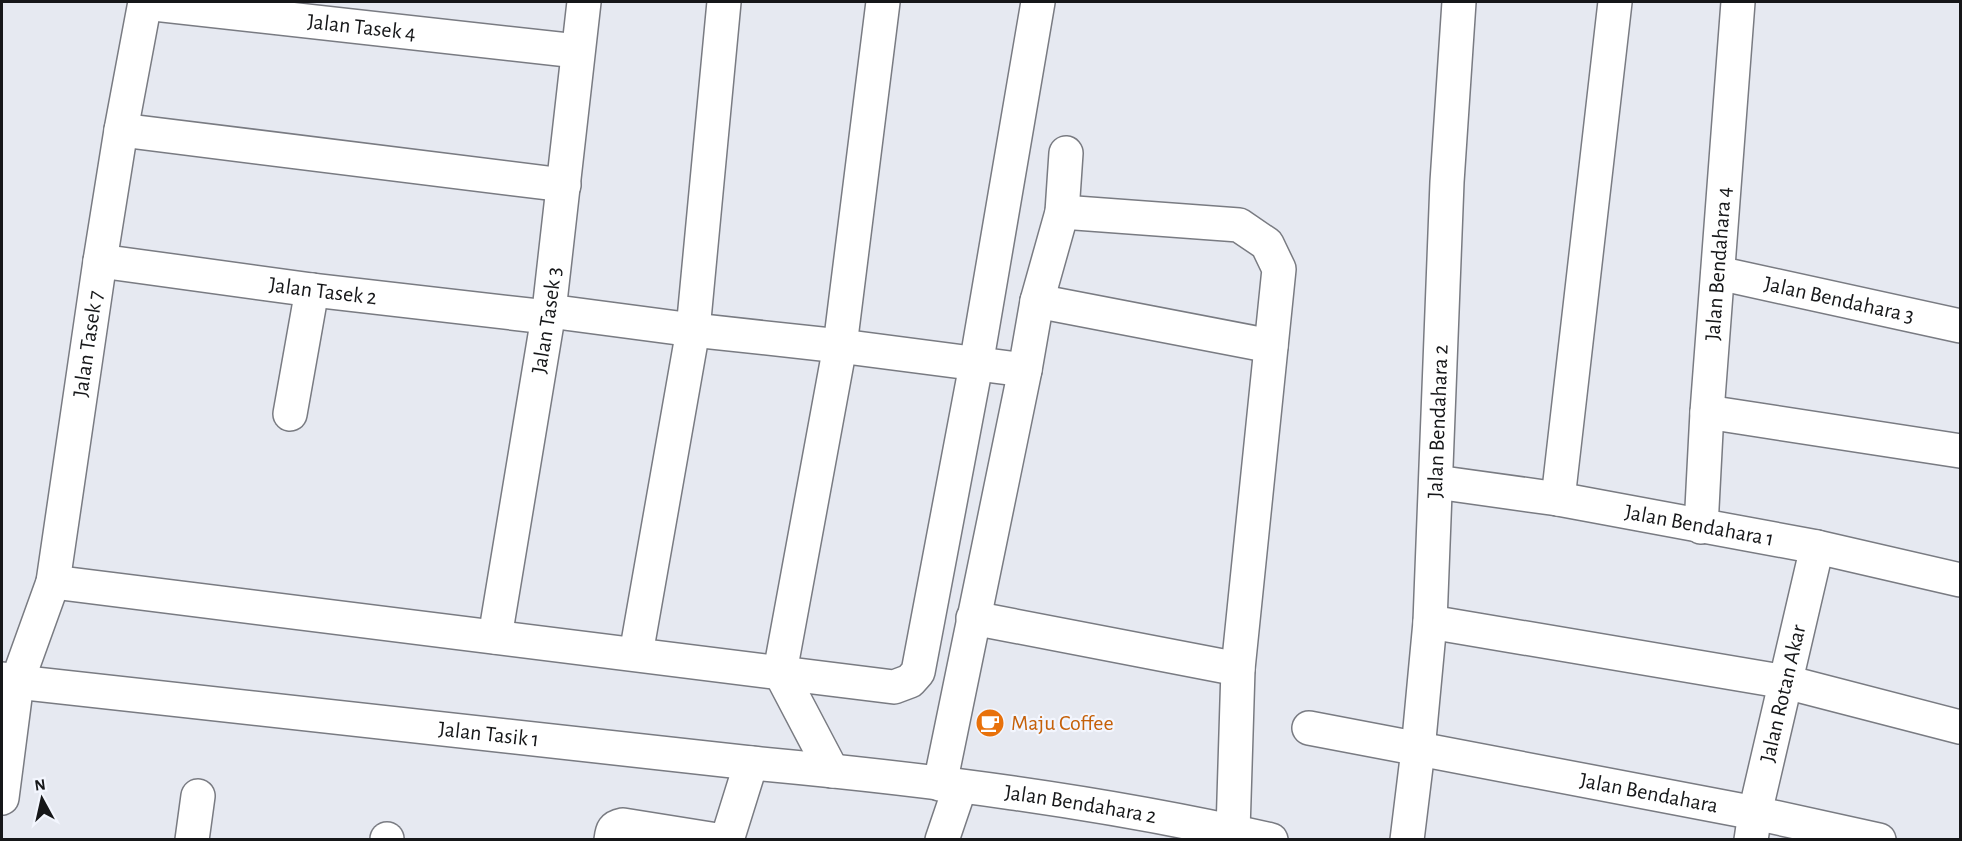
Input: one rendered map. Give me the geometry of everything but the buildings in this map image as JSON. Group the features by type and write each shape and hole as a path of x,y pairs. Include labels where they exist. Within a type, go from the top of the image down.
{"street":[{"name":"Jalan Tasek 4","path":"145,2 577,51"},
{"name":"Jalan Tasek 7","path":"2,798 9,680 53,582 100,261 145,2"},
{"name":"Jalan Tasek 3","path":"495,636 548,314 584,2"},
{"path":"636,654 693,330 724,2"},
{"path":"832,771 780,672 840,346 883,2"},
{"path":"53,582 894,687 910,681 918,672 976,364 1038,2"},
{"name":"Jalan Bendahara 2","path":"1407,840 1430,622 1448,182 1459,2"},
{"path":"1558,499 1615,2"},
{"name":"Jalan Bendahara 4","path":"1701,527 1707,412 1738,2"},
{"path":"121,130 564,185"},
{"path":"942,840 973,618 1026,370 1037,301 1062,212 1066,153"},
{"path":"1062,212 1239,225 1267,244 1278,268 1238,669 1233,831"},
{"name":"Jalan Tasek 2","path":"100,261 312,291 840,346 1026,370"},
{"name":"Jalan Bendahara 3","path":"1718,273 1960,326"},
{"path":"290,414 312,291"},
{"path":"1037,301 1271,345"},
{"path":"1707,412 1960,452"},
{"name":"Jalan Bendahara 1","path":"1436,482 1558,499 1817,547 1960,580"},
{"name":"Jalan Rotan Akar","path":"1753,826 1817,547"},
{"path":"973,618 1238,669"},
{"path":"1430,622 1785,682 1960,727"},
{"name":"Jalan Tasik 1","path":"9,680 950,786"},
{"name":"Jalan Bendahara","path":"1309,728 1418,750 1753,826 1879,840"},
{"path":"727,840 751,763"},
{"name":"Jalan Bendahara 2","path":"950,786 1044,797 1271,840"},
{"path":"192,840 198,796"},
{"path":"611,840 612,830 616,826 623,825 717,840"}],"place":[{"name":"Maju Coffee","path":"990,723"}]}
